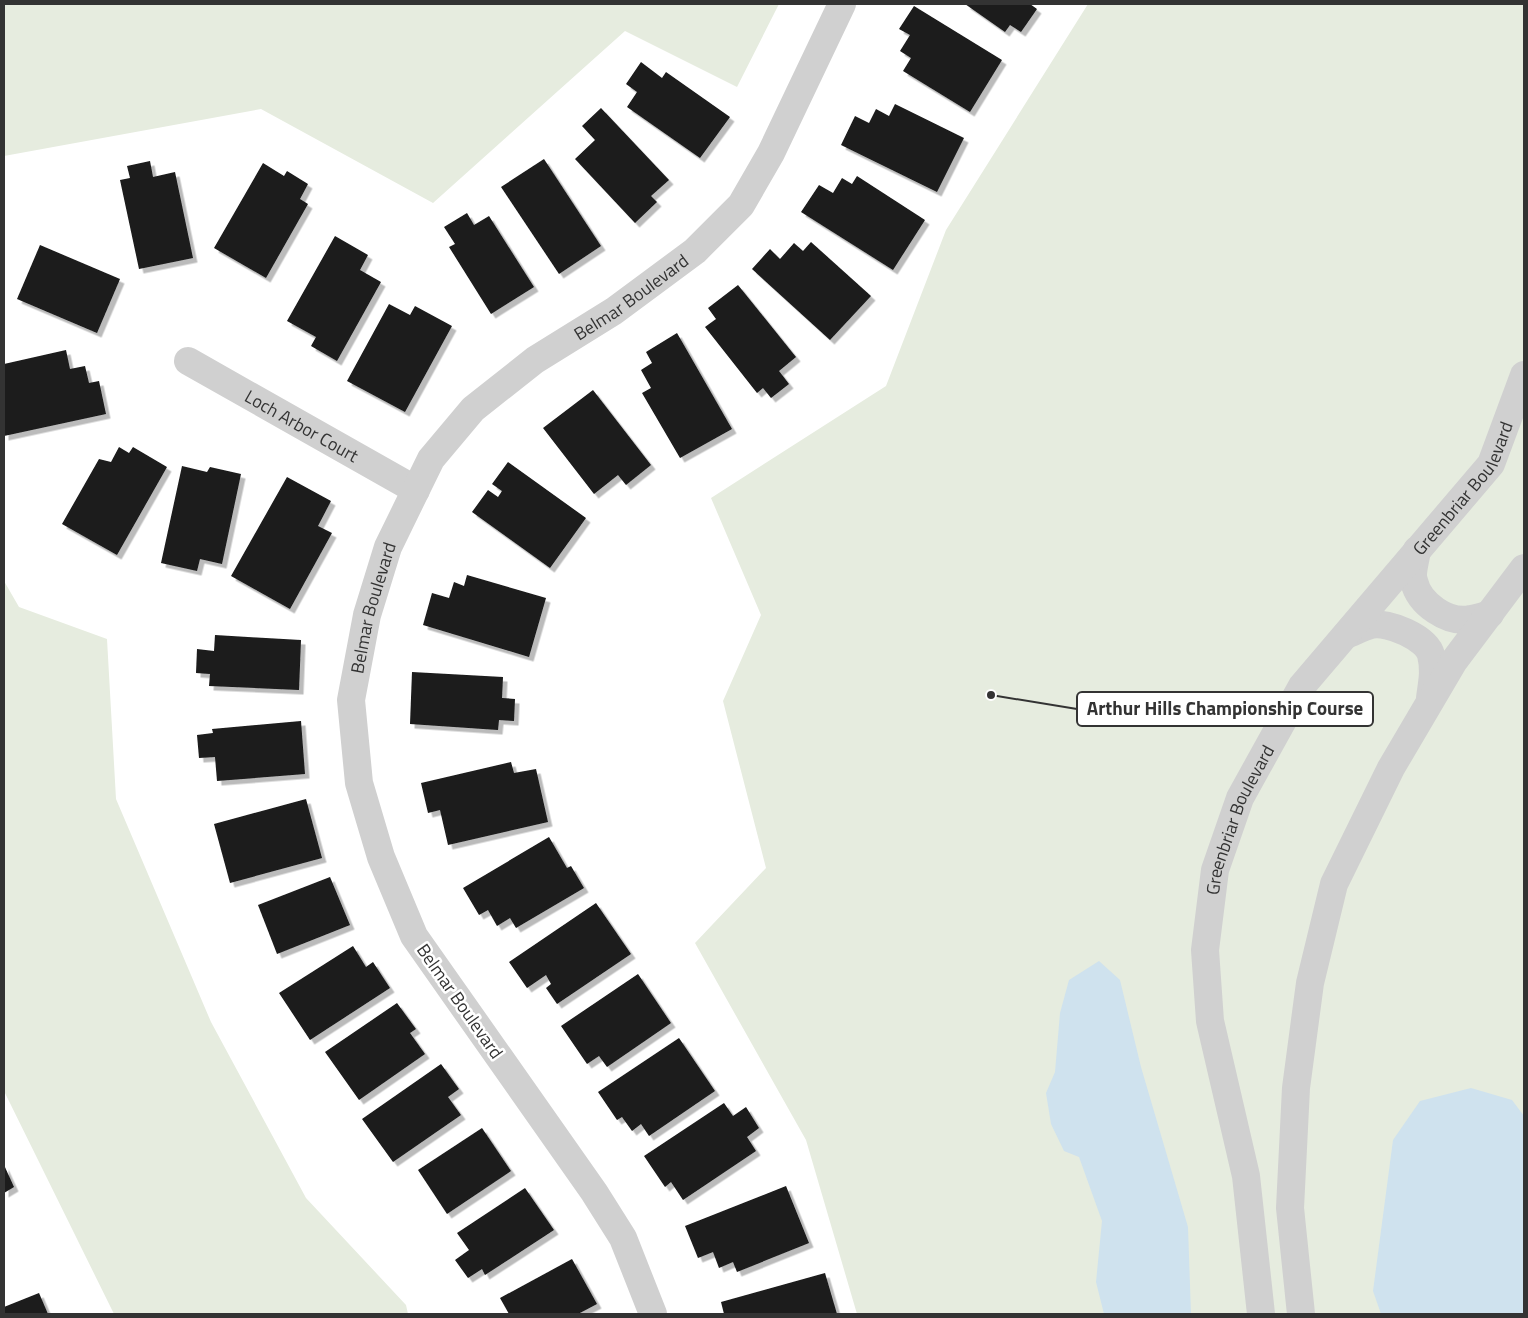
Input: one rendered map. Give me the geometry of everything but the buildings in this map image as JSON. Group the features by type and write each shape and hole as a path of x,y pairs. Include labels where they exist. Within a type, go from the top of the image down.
{"street":[{"name":"Belmar Boulevard","path":"653,1314 623,1238 594,1192 414,936 381,857 358,783 352,700 367,615 388,547 431,459 474,409 535,360 614,311 695,251 741,205 771,154 842,4"},
{"name":"Loch Arbor Court","path":"188,361 416,490"},
{"name":"Greenbriar Boulevard","path":"1261,1314 1246,1176 1210,1021 1205,950 1215,870 1240,798 1302,686 1491,464 1524,375"},
{"path":"1417,550 1413,580 1423,598 1435,612 1453,618 1469,620 1490,614"},
{"path":"1301,1314 1290,1208 1296,1088 1310,983 1334,884 1391,768 1454,661 1524,568"},
{"path":"1346,635 1372,624 1386,625 1403,630 1417,639 1430,652 1434,672 1429,704"}],"shaded area":[{"path":"4,4 779,4 737,87 625,31 433,203 261,109 4,156"},
{"path":"1088,4 1524,4 1524,1314 857,1314 806,1140 695,943 766,868 723,701 761,615 711,498 886,386 946,230"},
{"path":"4,581 19,607 107,639 116,799 211,1022 306,1198 406,1305 408,1314 114,1314 4,1091"}],"water":[{"path":"1099,961 1120,980 1141,1067 1188,1227 1191,1314 1104,1314 1096,1282 1102,1221 1079,1157 1064,1151 1051,1124 1046,1093 1055,1072 1060,1013 1069,980"},
{"path":"1471,1088 1512,1100 1524,1116 1524,1314 1381,1314 1373,1291 1393,1140 1420,1101"}],"place":[{"name":"Arthur Hills Championship Course","path":"991,695"}]}
